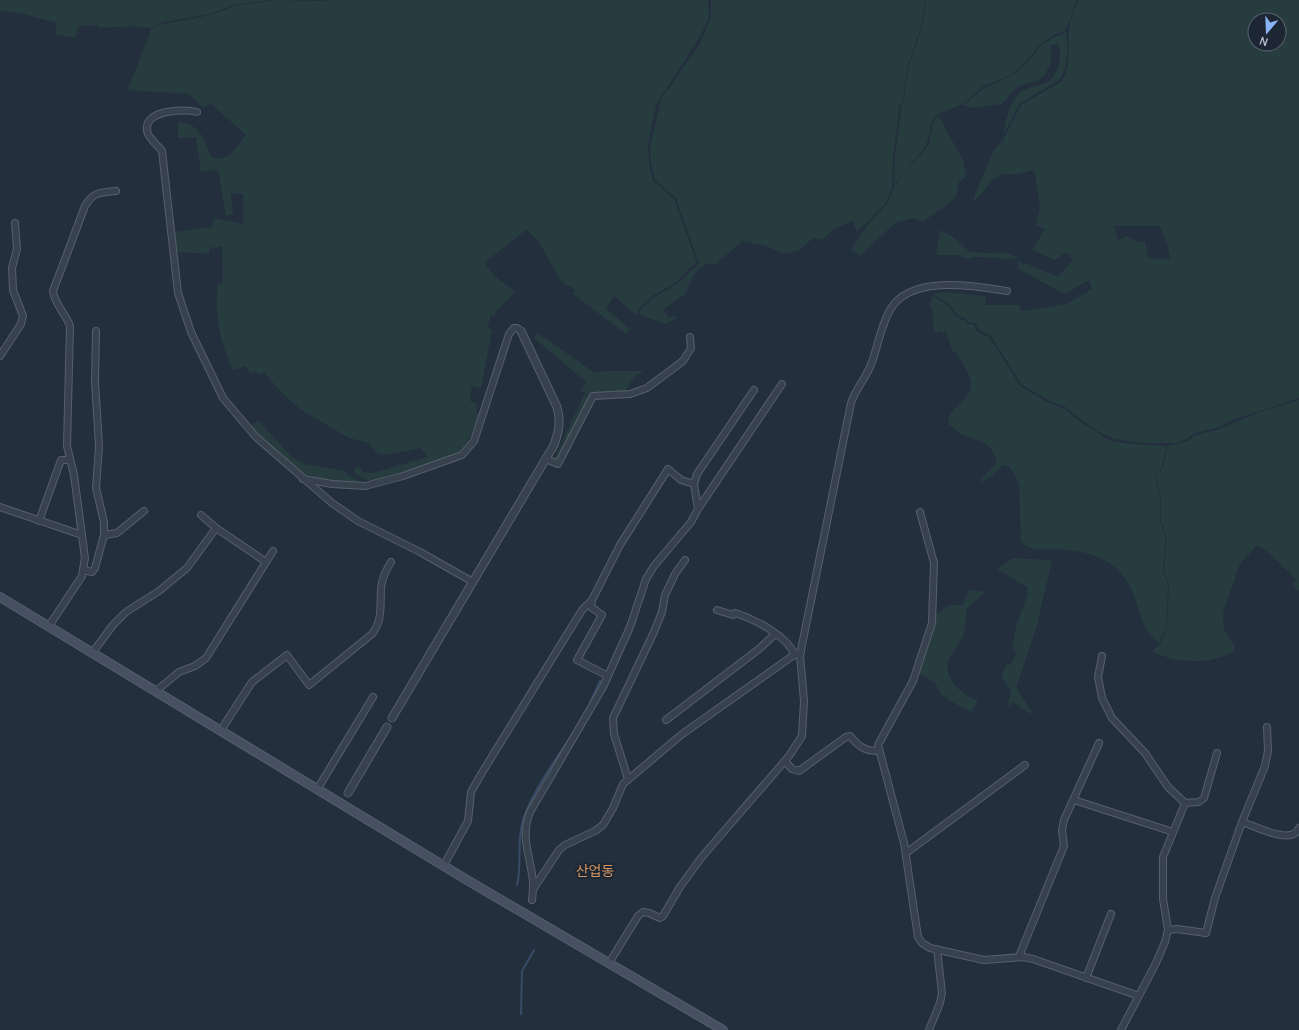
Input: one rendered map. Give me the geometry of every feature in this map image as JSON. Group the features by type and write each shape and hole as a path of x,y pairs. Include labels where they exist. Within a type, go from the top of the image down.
{"main road":[{"path":"0,597 444,865 722,1030"}],"street":[{"path":"197,112 187,109 157,114 152,118 148,126 148,133 162,151 176,279 182,307 197,346 223,398 256,437 332,503 358,521 420,552 473,582"},
{"path":"49,626 72,592 84,570 85,558 74,475 69,460 66,428 70,326 67,316 54,296 53,291 88,201 97,193 116,191"},
{"path":"0,356 21,324 22,316 13,290 12,268 17,249 15,223"},
{"path":"609,963 638,916 643,912 660,918 663,916 684,882 715,840 798,745 803,732 804,701 798,654 851,403 855,390 872,363 890,308 907,294 931,287 969,285 1007,291"},
{"path":"303,478 337,485 365,486 403,476 462,455 474,441 509,334 514,328 521,331 560,418 558,435 546,459 392,718"},
{"path":"84,570 92,572 95,568 104,535 104,522 96,488 99,446 95,382 96,331"},
{"path":"546,459 558,464 594,396 630,394 647,388 683,361 691,348 690,337"},
{"path":"532,900 533,882 524,838 526,823 530,812 589,714 608,676 630,627 646,579 654,566 691,522 698,508 782,384"},
{"path":"698,508 694,484 701,468 754,390"},
{"path":"39,521 61,460 69,460"},
{"path":"444,865 468,821 471,792 480,776 582,610 592,600 620,545 668,469 681,480 694,484"},
{"path":"0,507 82,535"},
{"path":"104,535 116,533 144,511"},
{"path":"920,512 934,563 932,623 913,682 880,740 879,751 892,795 906,853 918,937 922,943 937,949 984,960 1022,957 1140,996"},
{"path":"201,515 216,528 266,562"},
{"path":"93,652 113,625 126,612 159,591 187,568 216,528"},
{"path":"156,691 179,672 194,666 206,658 273,551"},
{"path":"628,780 614,734 613,718 654,632 662,612 665,595 675,574 685,560"},
{"path":"221,730 252,682 287,655 308,685 372,634 380,619 381,587 385,572 391,562"},
{"path":"592,600 592,607 602,615 577,660 608,676"},
{"path":"717,610 733,616 735,613 748,617 779,635 798,654"},
{"path":"666,720 759,649 775,634"},
{"path":"533,889 558,850 565,845 595,831 603,825 613,808 620,789 628,780 681,735 798,654"},
{"path":"1102,656 1098,677 1102,698 1112,718 1145,753 1168,787 1184,803 1199,802 1204,798 1217,753"},
{"path":"318,788 373,697"},
{"path":"348,793 387,727"},
{"path":"1168,930 1177,929 1206,933 1215,898 1242,822 1265,766 1268,751 1267,727"},
{"path":"785,761 792,769 799,771 846,737 850,736 867,751 879,751"},
{"path":"1022,957 1020,954 1064,846 1062,830 1064,820 1099,743"},
{"path":"906,853 1025,765"},
{"path":"1074,800 1173,832"},
{"path":"1121,1030 1156,963 1168,930 1164,899 1163,858 1184,803"},
{"path":"1242,822 1278,835 1292,836 1299,828"},
{"path":"1086,978 1111,914"},
{"path":"929,1030 940,1003 942,992 937,949"}],"green space":[{"path":"0,0 271,0 233,5 211,14 164,22 150,28 138,26 99,28 97,25 79,26 75,38 55,34 57,23 0,10"},
{"path":"276,0 708,0 709,17 701,35 656,105 648,146 649,163 653,181 674,199 697,263 676,282 644,303 636,315 614,296 606,308 630,329 626,334 573,294 575,290 561,281 540,244 527,229 484,263 496,277 515,292 498,309 494,316 491,315 487,328 492,330 481,388 472,386 470,401 477,404 476,412 480,413 472,434 463,448 444,460 394,478 373,481 359,476 354,472 355,468 358,466 363,472 373,473 427,457 421,448 387,455 379,454 368,443 349,438 300,409 279,390 264,372 259,375 255,371 250,374 246,366 233,370 221,339 217,306 218,284 223,282 222,246 210,248 209,254 176,252 174,232 212,227 214,218 243,224 243,194 231,193 233,214 226,216 218,170 201,171 196,137 178,138 178,122 186,123 197,129 204,139 211,157 222,158 232,153 246,135 210,103 204,108 188,94 127,90 151,29 154,26 211,15 234,6"},
{"path":"711,0 924,0 924,14 907,68 903,100 898,108 899,113 893,157 892,186 886,203 857,232 853,221 834,229 822,240 814,237 798,251 784,254 766,246 742,241 715,265 706,264 699,269 691,280 685,294 663,310 669,318 675,315 677,318 665,324 639,314 651,300 678,283 699,264 676,198 655,180 651,163 650,147 661,99 698,47 711,17"},
{"path":"925,0 1077,0 1066,30 1052,36 1041,44 1020,68 1011,75 982,87 963,104 938,114 932,121 927,143 923,150 894,184 895,157 901,112 900,108 904,100 908,68 922,27 925,14"},
{"path":"1079,0 1299,0 1299,398 1235,419 1216,428 1195,433 1187,439 1176,443 1144,443 1114,439 1095,430 1064,406 1052,402 1022,385 991,336 979,330 975,323 968,322 965,318 958,316 948,303 933,294 943,292 986,296 985,305 1019,305 1021,311 1067,304 1092,289 1089,280 1065,294 1018,269 1017,259 1021,263 1028,264 1058,277 1073,260 1066,252 1055,260 1032,250 1045,229 1036,225 1040,207 1034,170 1017,174 1003,174 993,180 974,202 974,197 994,149 1003,140 1021,105 1061,82 1067,70 1068,64 1071,18","holes":["1114,226 1160,226 1167,243 1170,258 1149,259 1145,242 1138,242 1127,236 1118,240"]},
{"path":"1066,32 1067,57 1065,69 1059,80 1019,104 1004,134 1011,105 1018,95 1022,91 1046,83 1054,76 1060,60 1058,44 1051,45 1051,62 1045,75 1039,80 1018,86 1002,104 972,108 963,105 983,89 1011,76 1021,69 1042,45"},
{"path":"939,116 963,160 966,176 959,182 956,196 923,222 914,218 895,223 860,256 851,249 870,222 887,204 894,187 902,175 924,151 929,143 933,122"},
{"path":"940,230 953,237 970,252 1012,254 1017,259 975,257 968,259 957,255 936,255"},
{"path":"933,296 947,305 957,318 964,320 967,324 974,325 977,332 989,337 1021,387 1051,404 1063,408 1082,423 1111,441 1131,444 1167,446 1161,469 1155,475 1160,499 1160,521 1166,538 1163,569 1168,586 1166,629 1159,643 1149,634 1146,629 1128,583 1119,571 1108,562 1081,552 1051,549 1036,550 1021,542 1019,484 1010,467 1003,465 993,475 982,482 980,480 997,462 995,455 988,446 961,434 948,424 952,413 969,394 971,382 956,352 953,352 946,332 939,331 936,334 934,331 932,308 929,305"},
{"path":"538,333 595,373 604,371 643,371 634,378 624,392 593,394 557,460 554,459 585,393 581,390 586,382 534,338"},
{"path":"1299,400 1299,591 1292,585 1296,579 1269,553 1257,545 1240,564 1223,613 1224,630 1234,644 1234,651 1224,656 1204,661 1173,659 1152,652 1160,644 1167,629 1169,586 1164,569 1167,538 1161,521 1161,499 1156,475 1162,470 1168,446 1188,441 1196,435 1217,430 1257,413"},
{"path":"258,420 291,456 304,464 346,471 346,474 363,483 319,479 299,472 276,454 251,426"},
{"path":"1013,558 1052,560 1037,625 1016,688 1033,713 1029,713 1013,702 1009,707 1008,705 1011,690 1001,677 1007,664 1011,664 1017,653 1012,648 1016,627 1027,596 1028,588 997,569"},
{"path":"969,590 986,592 967,608 964,632 949,659 948,669 949,675 956,686 961,691 978,701 971,712 941,694 935,683 918,673 935,626 936,614 950,605 963,605"}],"waterway":[{"path":"590,703 600,681"},
{"path":"517,885 520,840 522,824 526,813 544,777 573,733"},
{"path":"521,1014 522,971 534,950"}],"district":[{"name":"산업동","path":"595,871"}]}
